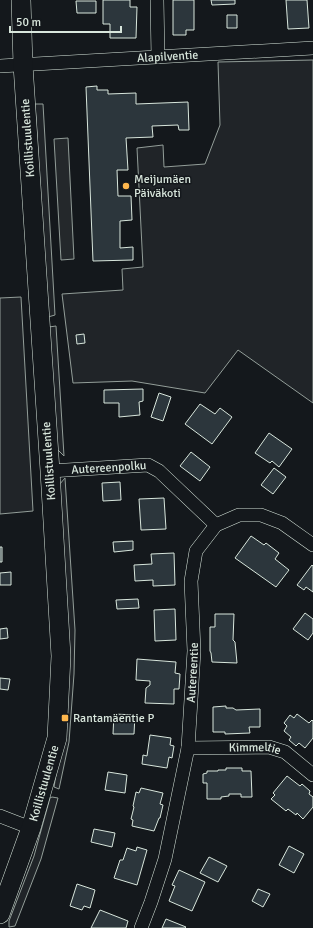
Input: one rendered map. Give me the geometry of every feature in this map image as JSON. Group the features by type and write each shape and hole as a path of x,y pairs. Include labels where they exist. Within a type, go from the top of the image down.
{"street":[{"name":"Koillistuulentie","path":"0,914 31,828 57,738 61,656 23,65 21,0"},
{"path":"157,0 158,57"},
{"name":"Alapilventie","path":"0,66 313,48"},
{"name":"Autereenpolku","path":"50,471 148,465 159,471 216,525"},
{"name":"Autereentie","path":"141,928 165,859 188,748 194,651 191,581 196,551 216,525 238,515 261,515 282,523 313,545"},
{"name":"Kimmeltie","path":"188,748 269,747 285,752 313,775"},
{"path":"0,816 31,828"}],"shaded area":[{"path":"313,60 313,403 238,350 205,393 132,381 73,383 62,294 123,290 122,269 143,267 137,148 163,145 164,167 205,164 220,125 218,62"},
{"path":"35,104 43,104 55,315 48,317"},
{"path":"68,138 74,259 61,260 54,139"},
{"path":"21,297 33,511 0,514 0,298"},
{"path":"56,326 64,456 57,449 49,327"},
{"path":"65,478 75,630 74,674 69,742 59,789 54,787 62,738 59,485"},
{"path":"50,798 58,798 41,859 15,926 9,927 9,921 34,856"}],"building":[{"path":"103,0 130,0 130,7 137,7 136,38 110,38 110,24 103,24"},
{"path":"173,0 194,0 194,30 186,30 186,35 173,35"},
{"path":"211,0 235,0 235,4 212,5"},
{"path":"286,0 307,0 309,28 288,29"},
{"path":"76,1 96,1 96,13 77,13"},
{"path":"227,15 237,15 237,28 227,28"},
{"path":"97,86 97,90 108,90 108,94 136,93 136,104 188,102 189,130 179,130 178,125 152,126 153,137 126,138 128,170 117,170 118,196 131,196 132,220 120,221 120,248 133,247 133,260 93,261 86,87"},
{"path":"84,334 85,343 77,344 76,335"},
{"path":"143,389 143,401 139,402 140,415 119,417 119,403 104,403 104,390"},
{"path":"159,393 171,397 163,421 151,417"},
{"path":"200,404 215,414 220,408 232,417 212,444 185,424"},
{"path":"269,433 292,449 279,467 272,461 270,463 255,453"},
{"path":"191,452 210,467 200,481 180,466"},
{"path":"274,468 286,477 273,494 261,485"},
{"path":"120,482 121,500 103,501 102,483"},
{"path":"164,498 166,529 141,530 139,499"},
{"path":"251,536 264,545 266,543 279,553 275,559 289,570 276,587 235,558"},
{"path":"133,541 133,550 114,552 113,542"},
{"path":"0,547 2,547 2,562 0,562"},
{"path":"174,553 175,585 153,586 153,580 135,581 134,565 152,564 151,554"},
{"path":"312,565 313,592 306,587 304,590 297,585"},
{"path":"11,572 11,585 0,585 0,573"},
{"path":"138,599 139,608 117,609 116,600"},
{"path":"175,609 176,640 155,641 154,610"},
{"path":"305,613 313,619 313,633 308,640 293,629"},
{"path":"215,614 234,614 233,640 235,642 237,663 212,662 210,651 210,627 215,627"},
{"path":"7,628 8,638 0,639 0,629"},
{"path":"137,659 176,662 175,673 180,674 179,689 174,689 174,704 145,703 146,688 150,685 150,681 136,680"},
{"path":"0,678 10,679 8,690 0,689"},
{"path":"226,706 226,708 233,708 236,710 260,709 260,727 249,727 250,733 225,734 225,732 213,732 213,707"},
{"path":"114,714 135,715 134,734 113,734"},
{"path":"297,714 309,723 312,720 313,721 313,738 305,748 299,743 296,746 289,740 291,737 284,731 287,726 284,723 290,715 294,718"},
{"path":"150,735 171,738 170,745 174,746 172,758 169,757 167,768 142,764 143,755 147,756"},
{"path":"226,768 242,768 242,771 251,771 252,797 241,797 241,794 229,794 229,796 221,797 221,799 207,799 207,783 203,783 203,774 207,773 207,771 226,770"},
{"path":"108,772 127,775 125,793 105,790"},
{"path":"287,776 300,786 302,784 310,791 309,794 313,797 313,807 303,819 297,813 296,815 288,809 286,811 271,799 275,795 273,793"},
{"path":"141,788 163,793 160,804 163,805 160,818 154,831 132,826 133,820 131,819 136,792 139,793"},
{"path":"94,829 115,833 112,847 91,842"},
{"path":"289,846 304,854 294,873 279,865"},
{"path":"137,847 147,850 137,885 114,878 120,860 123,860 127,848 136,851"},
{"path":"209,857 227,866 218,882 200,873"},
{"path":"179,870 205,882 192,911 169,901 175,886 172,885"},
{"path":"77,884 95,890 90,908 84,906 82,910 70,906"},
{"path":"258,889 270,894 263,907 252,901"},
{"path":"100,910 128,921 126,928 91,928"},
{"path":"166,919 186,927 162,928"}],"place":[{"name":"Meijumäen Päiväkoti","path":"126,186"},
{"name":"Rantamäentie P","path":"65,718"}]}
